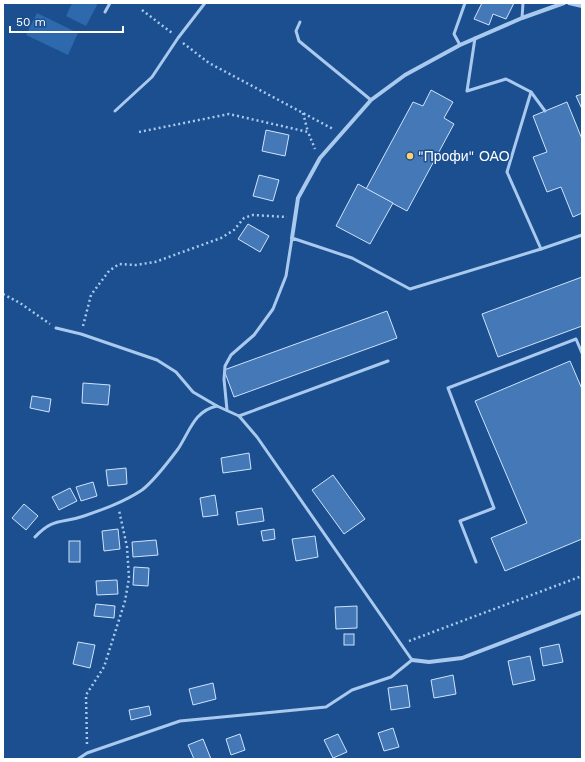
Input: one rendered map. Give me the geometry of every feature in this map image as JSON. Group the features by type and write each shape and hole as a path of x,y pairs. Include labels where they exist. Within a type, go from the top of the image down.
{"street":[{"path":"292,238 298,198 320,158 372,100 405,75 460,45 522,18 564,3"},
{"path":"570,3 582,6"},
{"path":"412,660 429,662 462,658 582,612"}],"lane":[{"path":"105,12 110,3"},
{"path":"115,111 152,76 178,38 205,3"},
{"path":"460,45 454,34 465,3"},
{"path":"522,18 523,3"},
{"path":"300,22 296,31 299,41 372,100"},
{"path":"475,38 467,91 506,79 531,92 545,111"},
{"path":"531,92 507,172 541,249"},
{"path":"227,410 224,379 225,366 231,355 254,335 273,309 286,276 292,238 352,258 410,289 582,235"},
{"path":"56,328 81,334 157,360 176,372 193,392 217,406 239,416 257,437 412,660 391,678 352,690 326,707 180,721 87,753 78,759"},
{"path":"476,562 460,521 494,508 448,388 576,339 582,353"},
{"path":"239,416 388,362"},
{"path":"35,537 44,528 54,522 82,517 118,504 143,489 167,464 179,448 196,419 207,408 217,406"}],"path":[{"path":"142,10 209,63 341,134"},
{"path":"304,113 308,132 320,158"},
{"path":"139,132 229,114 308,132"},
{"path":"81,334 90,295 109,271 119,264 136,265 154,262 222,238 234,230 244,218 253,214 296,217"},
{"path":"3,294 20,303 56,328"},
{"path":"87,753 86,695 104,667 125,601 129,578 127,547 118,504"},
{"path":"401,644 582,576"}],"shaded area":[{"path":"72,3 98,3 86,26 66,16"},
{"path":"37,13 78,33 68,55 26,35"}],"building":[{"path":"482,3 514,3 506,19 493,14 489,25 474,19"},
{"name":"\"Профи\" ОАО","path":"431,90 453,102 444,118 454,124 407,211 366,189 413,102 423,106"},
{"path":"582,94 582,109 576,96"},
{"path":"567,102 582,139 582,213 573,217 561,187 547,192 533,157 547,152 533,116"},
{"path":"266,130 289,135 285,156 262,151"},
{"path":"259,175 279,180 273,201 253,196"},
{"path":"358,184 393,203 370,244 336,226"},
{"path":"248,224 269,236 260,252 238,239"},
{"path":"582,277 582,326 498,357 482,314"},
{"path":"387,311 397,338 234,397 224,370"},
{"path":"570,361 582,389 582,539 505,571 491,538 527,523 475,401"},
{"path":"83,383 110,385 108,405 82,403"},
{"path":"32,396 51,399 49,412 30,408"},
{"path":"249,453 251,469 223,473 221,458"},
{"path":"126,468 127,484 108,486 106,470"},
{"path":"333,475 365,519 344,534 312,490"},
{"path":"93,482 97,496 81,501 76,487"},
{"path":"70,488 77,501 59,510 52,497"},
{"path":"215,495 218,515 203,517 200,498"},
{"path":"24,504 38,516 26,530 12,518"},
{"path":"262,508 264,521 238,525 236,512"},
{"path":"118,529 120,549 104,551 102,531"},
{"path":"274,529 275,539 263,541 261,531"},
{"path":"315,536 318,557 296,561 292,539"},
{"path":"156,540 158,555 133,557 132,542"},
{"path":"69,541 80,541 80,562 69,562"},
{"path":"134,567 149,568 148,586 133,585"},
{"path":"117,580 118,594 97,595 96,581"},
{"path":"96,604 115,606 114,618 94,616"},
{"path":"357,606 357,628 336,629 335,607"},
{"path":"344,634 354,634 354,645 344,645"},
{"path":"78,642 95,645 90,668 73,664"},
{"path":"559,644 563,662 543,666 540,648"},
{"path":"530,656 535,680 513,685 508,661"},
{"path":"453,675 456,694 434,698 431,680"},
{"path":"213,683 216,699 193,705 189,689"},
{"path":"407,685 410,707 391,710 388,688"},
{"path":"149,706 151,715 131,720 129,710"},
{"path":"393,728 399,747 384,751 378,733"},
{"path":"240,734 245,750 231,755 226,739"},
{"path":"338,734 347,752 333,758 324,740"},
{"path":"203,739 211,759 194,759 188,745"}],"place":[{"name":"\"Профи\" ОАО","path":"410,156"}]}
